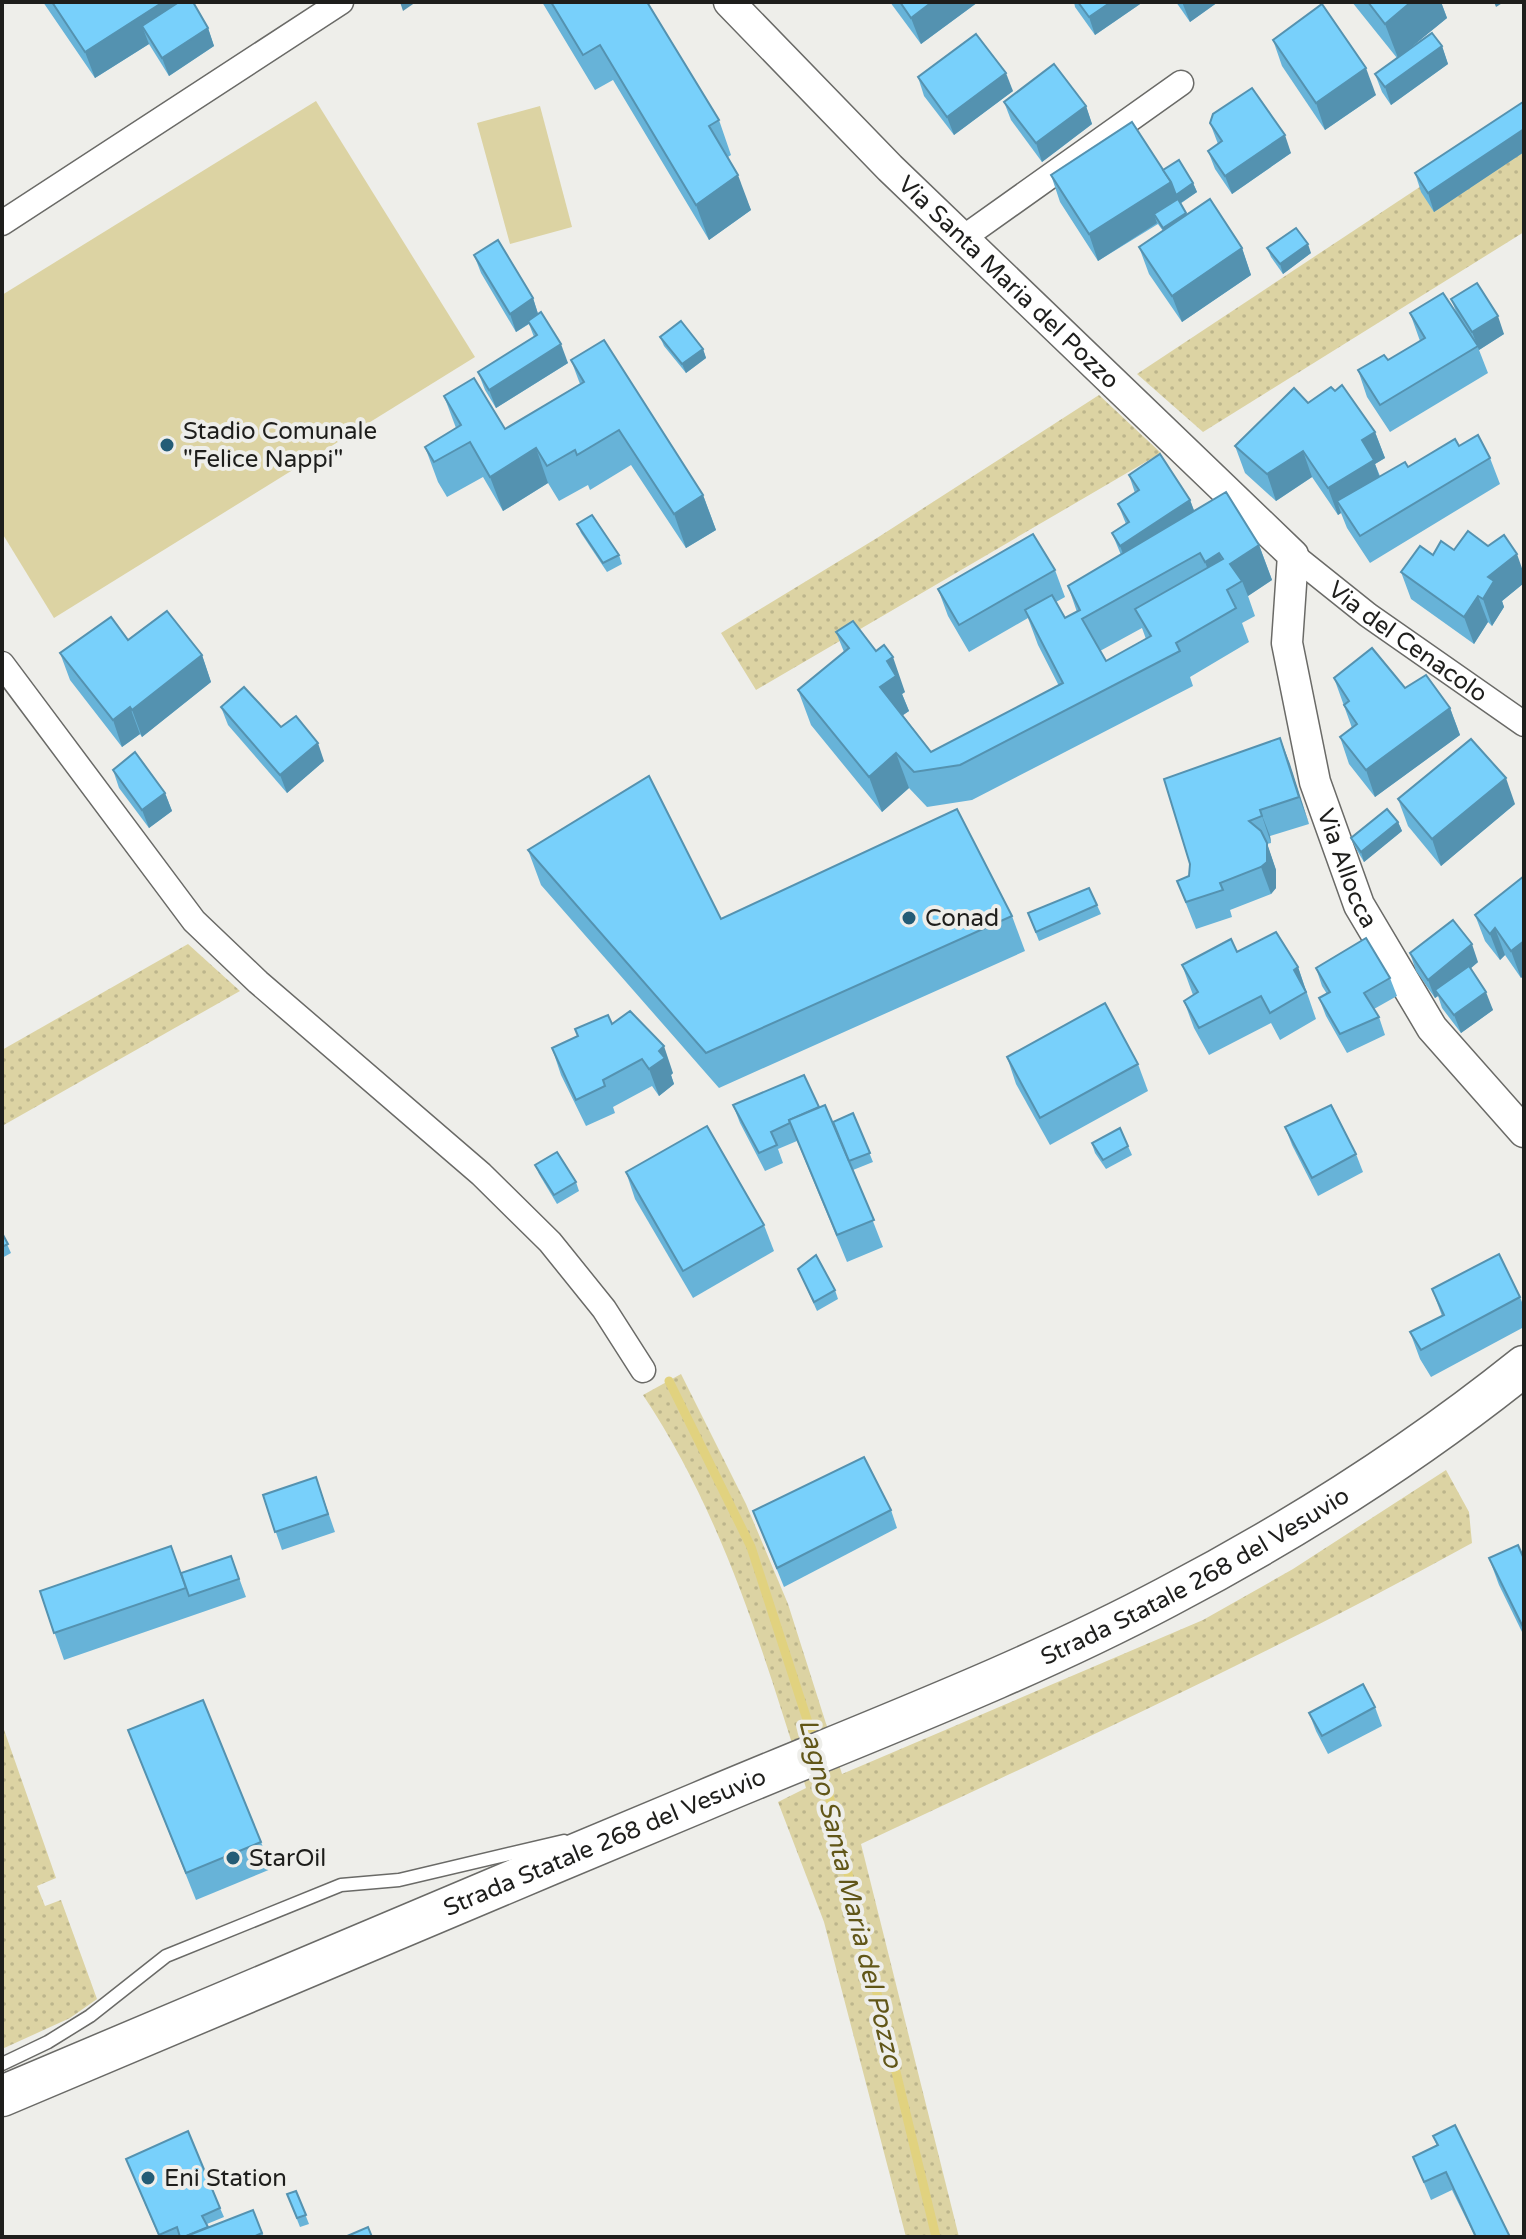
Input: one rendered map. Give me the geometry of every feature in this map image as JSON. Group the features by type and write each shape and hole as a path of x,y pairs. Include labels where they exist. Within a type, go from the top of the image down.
{"highway":[{"name":"Strada Statale 268 del Vesuvio","path":"2,2096 859,1735 1046,1655 1165,1599 1282,1533 1421,1445 1524,1366"}],"street":[{"path":"2,223 341,2"},
{"name":"Via Santa Maria del Pozzo","path":"729,2 849,128 1293,555"},
{"path":"963,238 1181,83"},
{"name":"Via del Cenacolo","path":"1293,555 1368,615 1524,724"},
{"name":"Via Allocca","path":"1293,555 1287,643 1315,782 1359,905 1432,1028 1524,1132"},
{"path":"2,664 194,921 258,982 481,1174 550,1242 604,1309 643,1370"}],"lane":[{"path":"2,2064 48,2042 90,2016 166,1956 341,1885 415,1877 493,1855 645,1825"}],"shaded area":[{"name":"Stadio Comunale \"Felice Nappi\"","path":"316,101 475,357 54,618 2,533 2,295"},
{"path":"540,106 572,227 510,244 477,123"},
{"path":"1524,118 1524,232 1203,432 1137,374"},
{"path":"1099,395 1161,453 756,690 721,633 877,538"},
{"path":"188,944 240,991 2,1126 2,1050"},
{"path":"681,1374 746,1504 788,1604 842,1774 1203,1620 1293,1569 1446,1470 1469,1512 1472,1543 1397,1584 1246,1661 861,1844 959,2237 906,2237 824,1922 778,1802 806,1788 757,1635 718,1536 671,1441 643,1395"},
{"path":"2,1724 56,1878 37,1886 45,1906 61,1900 97,1999 70,2018 2,2049"}],"building":[{"path":"52,2 163,2 85,52"},
{"path":"179,2 193,2 208,28 162,58 142,26"},
{"path":"551,2 647,2 719,120 709,126 738,175 696,205 600,45 583,55"},
{"path":"900,2 932,2 911,18"},
{"path":"1078,2 1111,2 1089,17"},
{"path":"1368,2 1411,2 1385,24"},
{"path":"1322,4 1366,68 1316,103 1273,40"},
{"path":"1432,33 1442,46 1385,87 1375,74"},
{"path":"976,34 1006,73 947,117 918,77"},
{"path":"1054,64 1086,106 1036,143 1004,102"},
{"path":"1252,88 1285,135 1225,176 1208,151 1222,141 1210,123 1213,114"},
{"path":"1523,102 1524,129 1428,193 1415,173"},
{"path":"1132,122 1171,182 1089,234 1051,175"},
{"path":"1179,160 1193,183 1176,195 1163,170"},
{"path":"1178,199 1186,213 1163,228 1154,214"},
{"path":"1210,199 1242,248 1172,296 1139,247"},
{"path":"1296,228 1308,244 1280,264 1267,248"},
{"path":"498,240 533,298 510,314 474,255"},
{"path":"1477,283 1498,316 1472,332 1451,299"},
{"path":"1443,293 1478,346 1380,405 1358,370 1384,355 1388,360 1425,338 1410,313"},
{"path":"541,312 561,344 489,390 478,372 537,335 528,321"},
{"path":"681,321 703,349 682,364 660,337"},
{"path":"604,340 703,495 674,514 619,430 577,455 575,450 547,466 536,448 490,477 470,442 434,462 425,447 461,425 444,396 474,378 505,429 584,382 571,360"},
{"path":"1342,385 1375,432 1362,440 1374,460 1328,488 1303,451 1267,474 1235,446 1294,388 1308,403 1331,387 1335,391"},
{"path":"1478,435 1490,458 1360,536 1337,501 1405,462 1408,467 1455,439 1459,446"},
{"path":"1160,454 1190,500 1120,546 1112,533 1129,522 1118,504 1139,490 1129,475"},
{"path":"1226,492 1259,545 1230,564 1242,581 1227,590 1236,608 1176,643 1180,651 960,765 914,772 896,753 869,777 798,690 849,648 836,632 853,621 876,651 884,645 893,657 887,661 896,676 880,687 931,752 1063,683 1025,610 1052,595 1065,618 1080,610 1068,586","holes":["1200,553 1205,562 1219,553 1223,559 1135,609 1151,636 1106,661 1082,619"]},
{"path":"592,515 619,555 603,563 577,524"},
{"path":"1468,531 1488,546 1504,535 1517,554 1488,577 1494,581 1483,599 1478,596 1464,617 1401,572 1420,546 1433,555 1441,541 1454,550"},
{"path":"1033,534 1055,570 959,625 938,589"},
{"path":"167,611 202,655 132,710 130,707 113,720 60,653 111,617 128,640"},
{"path":"1372,648 1405,688 1426,675 1450,708 1366,770 1340,737 1357,724 1344,705 1349,701 1334,678"},
{"path":"244,687 281,727 296,716 318,743 280,775 221,707"},
{"path":"1280,738 1299,797 1260,810 1262,816 1249,821 1261,831 1267,843 1267,862 1220,883 1223,890 1186,902 1177,881 1189,876 1190,864 1164,779"},
{"path":"1471,739 1506,778 1432,839 1398,799"},
{"path":"135,752 165,793 142,810 113,770"},
{"name":"Conad","path":"649,776 721,919 957,809 1012,916 706,1053 528,850"},
{"path":"1387,809 1398,822 1361,852 1351,838"},
{"path":"1524,876 1524,941 1511,951 1495,928 1490,934 1475,915"},
{"path":"1089,888 1097,905 1036,932 1028,913"},
{"path":"1453,920 1472,944 1428,980 1410,953"},
{"path":"1276,932 1298,967 1294,970 1306,992 1270,1013 1261,996 1199,1028 1184,1001 1198,992 1182,965 1231,939 1237,952"},
{"path":"1366,938 1390,978 1364,993 1379,1017 1340,1034 1319,998 1330,992 1316,968"},
{"path":"1469,966 1486,992 1454,1015 1435,990"},
{"path":"1105,1003 1138,1064 1040,1118 1007,1057"},
{"path":"630,1011 664,1046 659,1051 665,1058 649,1069 642,1059 603,1080 605,1086 576,1100 552,1048 578,1036 575,1029 608,1015 612,1024"},
{"path":"804,1075 819,1107 771,1132 777,1145 759,1153 733,1105"},
{"path":"825,1105 874,1220 837,1235 789,1120"},
{"path":"1331,1105 1356,1154 1312,1178 1285,1127"},
{"path":"853,1113 870,1153 849,1161 833,1122"},
{"path":"707,1126 764,1225 683,1271 626,1172"},
{"path":"1120,1128 1128,1146 1103,1160 1092,1143"},
{"path":"557,1152 576,1182 554,1195 535,1165"},
{"path":"2,1233 8,1244 2,1247"},
{"path":"1499,1254 1520,1297 1421,1350 1410,1332 1444,1315 1432,1289"},
{"path":"816,1255 835,1290 814,1302 798,1269"},
{"path":"864,1457 891,1510 777,1568 753,1511"},
{"path":"316,1477 328,1514 275,1532 263,1495"},
{"path":"1518,1545 1524,1559 1524,1629 1489,1558"},
{"path":"171,1546 186,1588 54,1633 40,1591"},
{"path":"231,1556 239,1579 189,1596 181,1573"},
{"path":"1363,1684 1375,1707 1322,1736 1309,1713"},
{"path":"203,1700 261,1842 186,1873 128,1730"},
{"path":"1455,2125 1510,2237 1476,2237 1446,2172 1424,2182 1413,2157 1438,2145 1433,2136"},
{"path":"188,2131 220,2208 202,2216 208,2227 184,2237 180,2237 177,2227 159,2235 126,2159"},
{"path":"296,2191 306,2215 297,2218 287,2194"},
{"path":"253,2210 262,2233 253,2237 184,2237"},
{"path":"368,2227 372,2237 345,2237"}],"waterway":[{"name":"Lagno Santa Maria del Pozzo","path":"669,1381 751,1547 815,1744"},
{"name":"Lagno Santa Maria del Pozzo","path":"821,1762 936,2237"}],"place":[{"name":"Stadio Comunale \"Felice Nappi\"","path":"167,445"},
{"name":"Conad","path":"909,918"},
{"name":"StarOil","path":"233,1858"},
{"name":"Eni Station","path":"148,2178"}]}
